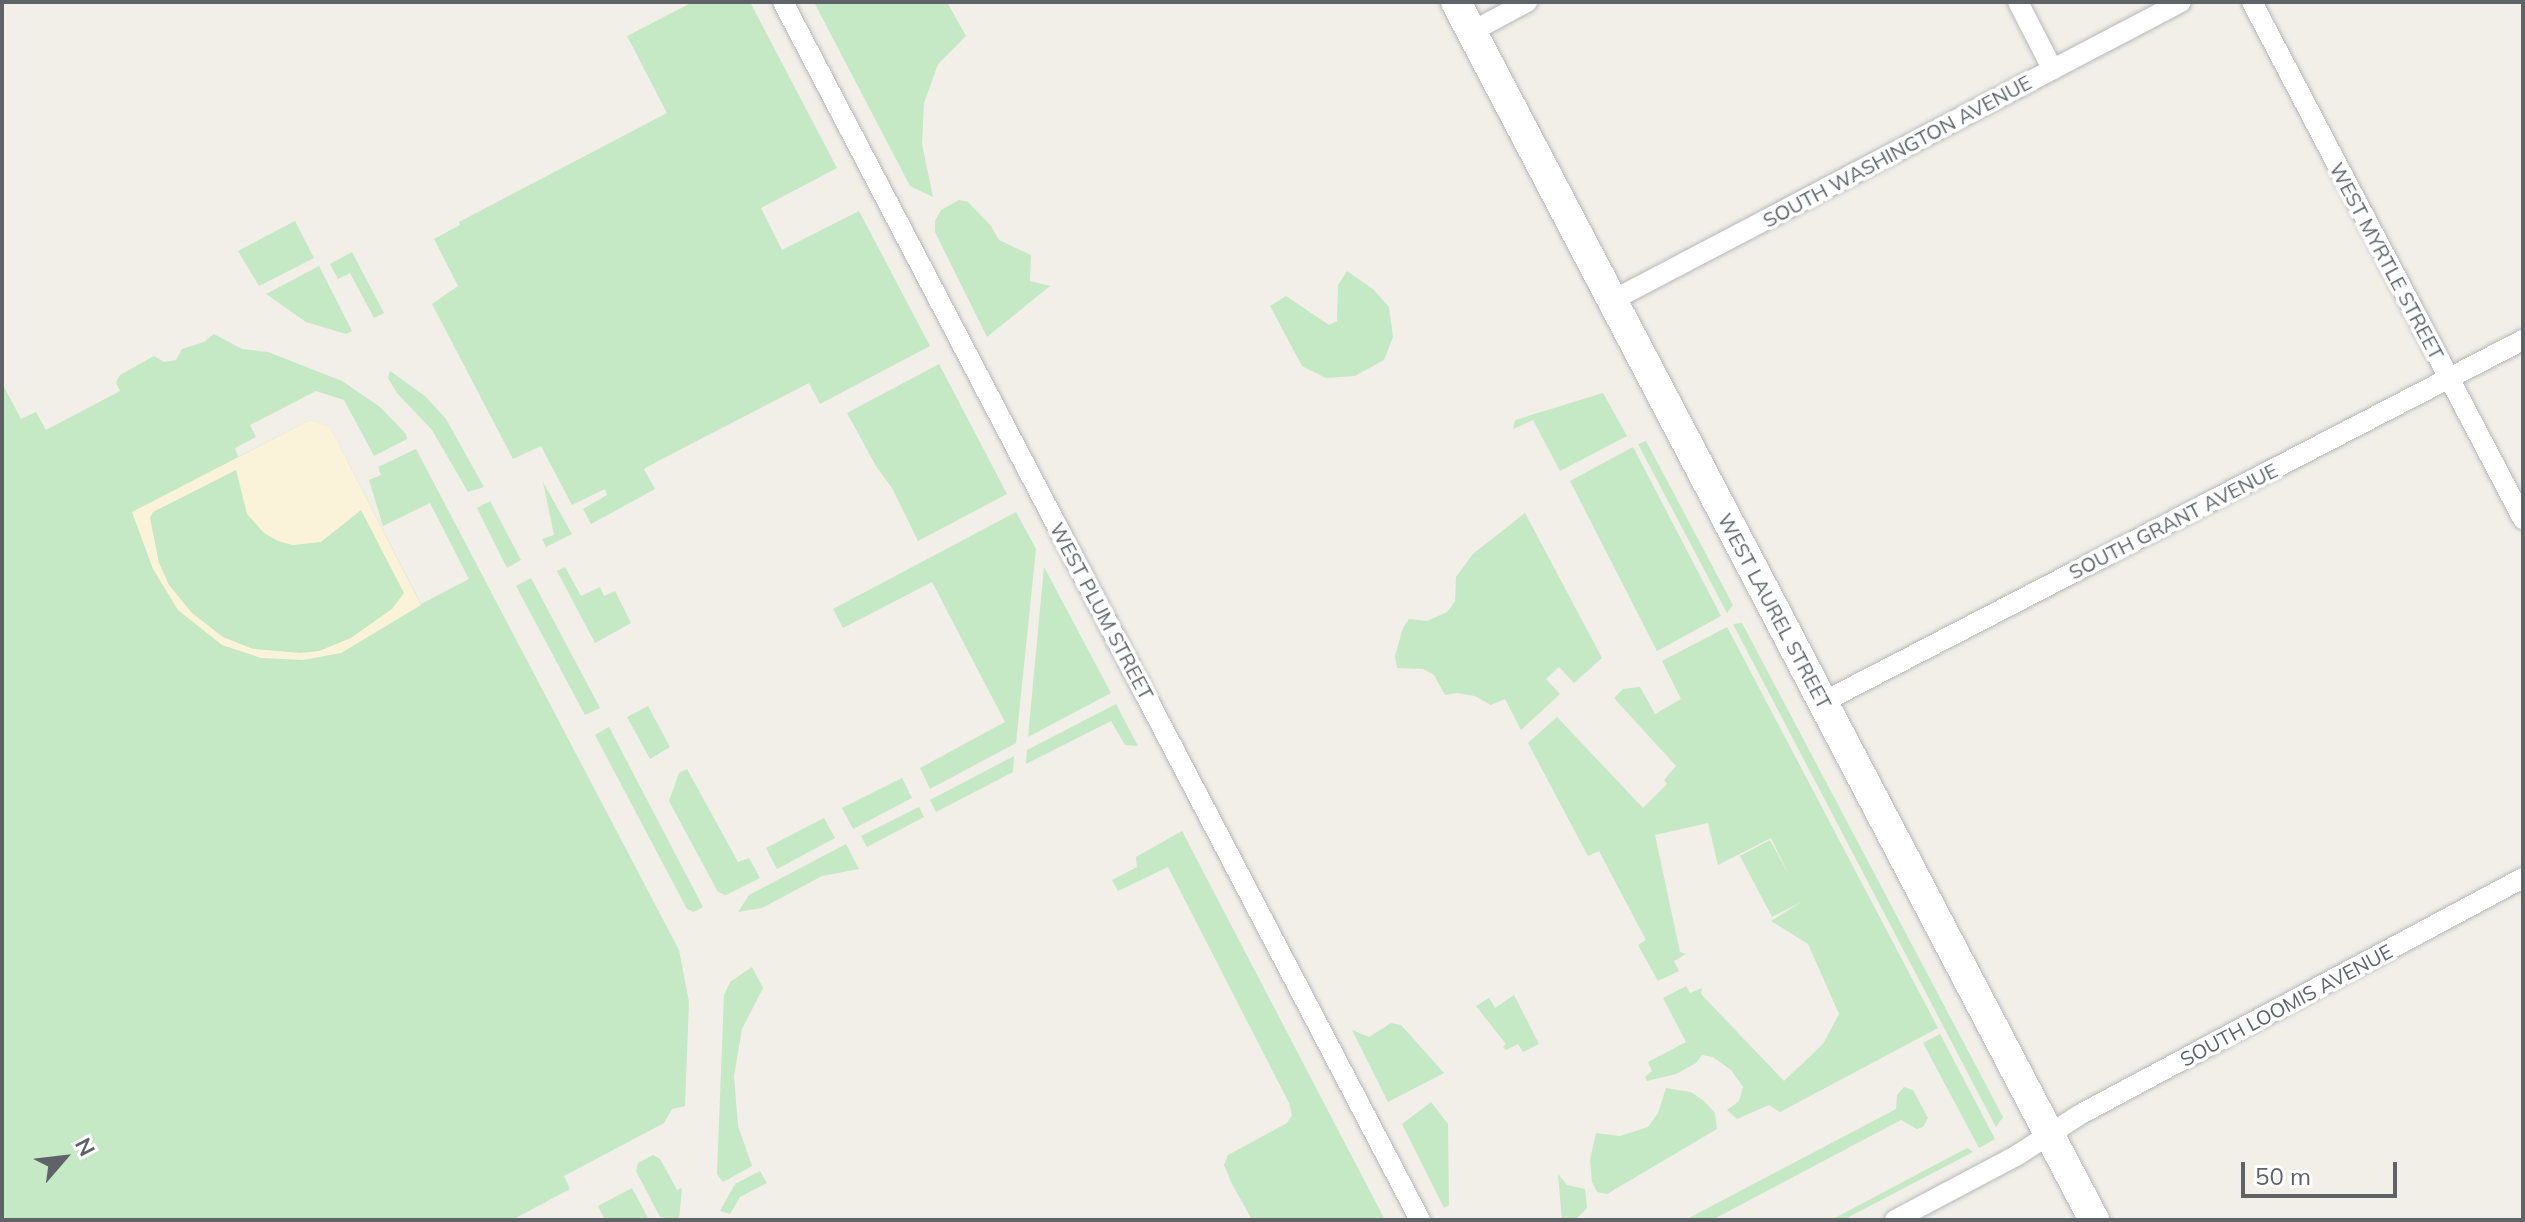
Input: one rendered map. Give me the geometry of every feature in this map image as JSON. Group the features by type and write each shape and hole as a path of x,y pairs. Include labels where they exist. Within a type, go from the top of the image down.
{"main road":[{"name":"WEST LAUREL STREET","path":"1456,2 2094,1220"}],"street":[{"name":"WEST PLUM STREET","path":"783,2 1420,1220"},
{"path":"1471,32 1527,2"},
{"path":"2018,2 2053,70"},
{"name":"SOUTH WASHINGTON AVENUE","path":"1613,300 2181,2"},
{"name":"WEST MYRTLE STREET","path":"2252,2 2523,519"},
{"name":"SOUTH GRANT AVENUE","path":"1823,702 2523,340"},
{"name":"SOUTH LOOMIS AVENUE","path":"1895,1220 2523,878"}],"green space":[{"path":"693,2 750,2 837,168 761,208 782,250 859,211 930,346 820,404 809,383 658,461 644,469 655,489 591,524 583,509 607,495 605,489 572,505 541,446 513,459 432,304 458,286 434,239 460,225 459,222 667,113 627,36"},
{"path":"814,2 947,2 966,36 938,64 924,103 922,144 933,197 910,186"},
{"path":"959,200 968,202 991,226 999,240 1031,255 1030,281 1050,286 987,337 935,232 935,221 941,210"},
{"path":"295,221 314,258 259,286 238,251"},
{"path":"352,252 384,313 374,318 350,273 338,279 330,264"},
{"path":"319,266 352,331 346,334 306,322 266,294"},
{"path":"1347,271 1373,289 1389,307 1393,337 1384,360 1355,376 1326,378 1302,366 1270,306 1286,296 1329,325 1337,321 1338,285"},
{"path":"214,334 242,349 268,352 342,381 380,407 406,434 407,439 374,456 344,400 316,391 250,425 256,437 235,448 238,457 310,420 330,427 421,604 469,579 430,503 383,526 369,480 381,475 378,467 416,449 679,950 689,1002 685,1106 672,1109 664,1123 564,1176 570,1189 512,1220 2,1220 2,383 21,419 36,412 46,430 120,391 116,382 120,375 154,356 164,362 176,360 182,349 204,342"},
{"path":"939,364 1007,494 918,541 892,488 876,466 847,413"},
{"path":"390,371 425,396 446,419 484,487 468,492 432,430 397,393 388,378"},
{"path":"1603,393 1627,436 1560,471 1533,420 1513,429 1515,420"},
{"path":"1646,441 1733,605 1727,613 1638,444"},
{"path":"1633,447 1721,616 1657,651 1570,481"},
{"path":"543,482 572,534 546,547 542,539 554,535"},
{"path":"490,501 521,560 507,568 477,508"},
{"path":"1016,512 1036,549 1016,743 930,789 920,768 1005,722 932,582 843,628 833,609"},
{"path":"1525,513 1602,658 1574,683 1559,667 1546,679 1560,694 1521,730 1505,699 1491,705 1475,696 1445,695 1434,675 1423,669 1397,668 1395,656 1403,628 1409,619 1427,621 1447,612 1455,601 1456,577 1473,554"},
{"path":"565,567 581,596 600,587 604,596 615,591 631,623 595,643 557,571"},
{"path":"1044,567 1111,693 1028,737"},
{"path":"531,578 600,708 585,715 516,586"},
{"path":"1742,623 2003,1117 1996,1127 1733,624"},
{"path":"1727,627 1938,1028 1780,1112 1769,1105 1737,1119 1727,1110 1739,1101 1743,1087 1731,1070 1713,1057 1702,1055 1696,1063 1676,1074 1647,1081 1645,1077 1652,1071 1648,1062 1686,1042 1663,998 1686,986 1690,993 1702,988 1701,994 1784,1081 1823,1044 1839,1014 1808,944 1771,921 1803,901 1772,917 1740,856 1770,840 1789,875 1771,838 1718,865 1708,823 1655,835 1680,952 1686,954 1674,961 1679,971 1658,981 1638,945 1646,940 1599,851 1588,856 1528,743 1557,717 1643,808 1667,784 1664,780 1676,766 1614,698 1623,689 1640,687 1655,714 1681,699 1662,661"},
{"path":"1116,704 1138,746 1125,745 1111,721 1026,764 1027,750"},
{"path":"648,706 670,747 650,759 627,717"},
{"path":"609,727 703,907 694,912 687,909 595,735"},
{"path":"1014,756 1013,772 936,812 930,800"},
{"path":"687,769 738,862 749,858 760,878 726,895 718,892 669,801 679,773"},
{"path":"902,778 912,798 853,829 842,808"},
{"path":"919,807 924,817 867,847 861,836"},
{"path":"824,818 835,838 777,869 766,848"},
{"path":"1182,831 1385,1220 1252,1220 1231,1182 1224,1165 1228,1155 1287,1123 1292,1115 1289,1103 1168,867 1118,891 1112,880 1137,867 1136,857"},
{"path":"846,844 859,869 822,876 762,908 738,912 749,895"},
{"path":"752,967 763,988 742,1029 734,1076 738,1126 752,1166 723,1182 717,1174 724,995 730,982"},
{"path":"1514,995 1539,1044 1523,1052 1518,1044 1506,1050 1503,1047 1506,1044 1476,1006 1489,998 1495,1008"},
{"path":"1391,1023 1401,1025 1444,1073 1388,1102 1352,1030 1369,1037"},
{"path":"1940,1034 1995,1139 1979,1148 1923,1043"},
{"path":"1904,1087 1913,1090 1928,1118 1923,1127 1917,1129 1901,1120 1712,1220 1685,1220 1896,1109 1897,1095"},
{"path":"1666,1088 1691,1092 1704,1101 1715,1113 1717,1129 1607,1194 1597,1192 1592,1182 1590,1160 1596,1133 1620,1136 1648,1127 1658,1113"},
{"path":"1431,1102 1448,1124 1449,1205 1444,1208 1402,1124"},
{"path":"1967,1148 1973,1152 1843,1220 1831,1220"},
{"path":"653,1155 660,1159 677,1190 682,1188 679,1220 660,1217 636,1171 638,1163"},
{"path":"760,1171 767,1183 740,1197 730,1214 720,1211 735,1184"},
{"path":"1558,1174 1567,1185 1585,1189 1587,1208 1575,1220 1562,1220"},
{"path":"632,1188 649,1220 605,1220 598,1206"}],"sand":[{"path":"310,420 330,427 421,605 341,653 303,660 261,658 222,645 178,610 153,569 132,512","holes":["236,470 247,514 264,533 293,545 321,542 361,510 404,593 392,609 351,638 319,651 300,653 253,649 223,637 192,613 169,585 159,563 150,518 153,512"]}]}
